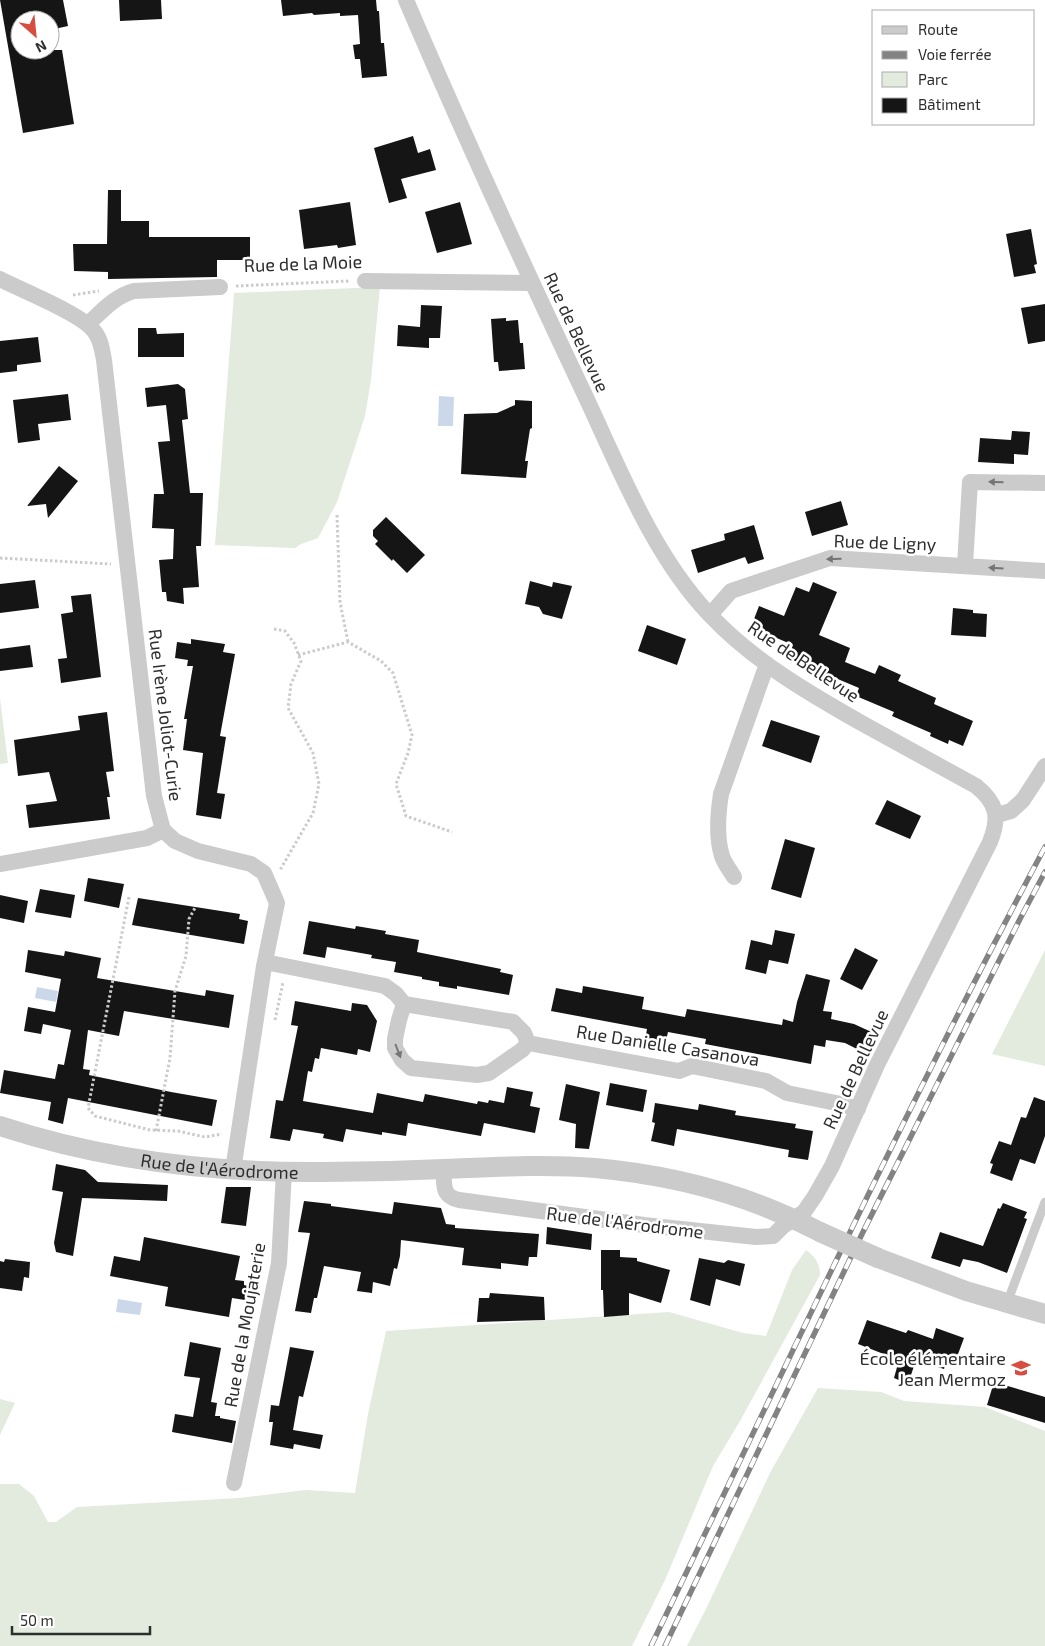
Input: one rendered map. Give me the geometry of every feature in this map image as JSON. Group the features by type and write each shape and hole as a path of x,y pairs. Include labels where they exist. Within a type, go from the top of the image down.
{"street":[{"name":"Rue de Bellevue","path":"406,0 532,283 625,481 671,567 691,595 732,637 767,664 819,699 976,786 991,802 997,815 996,828 990,842 877,1065 832,1166 804,1212 795,1219"},
{"name":"Rue Irène Joliot-Curie","path":"0,279 81,319 95,332 100,342 104,360 119,565 154,796 163,830"},
{"name":"Rue de la Moie","path":"365,281 532,283"},
{"path":"88,324 118,297 134,291 220,286"},
{"path":"965,565 970,482 1045,483"},
{"name":"Rue de Ligny","path":"710,615 731,591 830,558 965,565 1045,572"},
{"path":"734,877 722,856 718,824 721,794 767,664"},
{"path":"997,815 1011,811 1023,800 1045,766"},
{"path":"0,864 147,838 163,830 175,841 198,851 251,864 264,873 278,903 265,962 233,1170"},
{"path":"265,962 286,968 385,986 396,994 404,1004 513,1022 524,1033 528,1043 522,1050 489,1073 477,1076 411,1068 402,1060 395,1048 397,1026 404,1004"},
{"name":"Rue Danielle Casanova","path":"528,1043 679,1071 692,1066 766,1081 787,1093 858,1109"},
{"name":"Rue de l'Aérodrome","path":"0,1126 84,1149 163,1162 233,1170 322,1172 546,1166 595,1168 639,1173 686,1182 760,1204 878,1258 966,1291 1045,1314"},
{"name":"Rue de l'Aérodrome","path":"443,1169 446,1193 450,1198 459,1200 644,1225 756,1237 773,1236 783,1226 795,1219"},
{"name":"Rue de la Moujaterie","path":"234,1484 279,1263 284,1172"}],"lane":[{"path":"1008,1303 1045,1202"}],"path":[{"name":"Rue de la Moie","path":"220,286 365,281"},
{"path":"67,295 111,290 118,297"},
{"path":"337,515 340,602 348,642"},
{"path":"110,554 119,565"},
{"path":"0,558 119,565"},
{"path":"268,882 280,869 313,813 319,784 313,752 288,708 291,684 301,661 294,643 285,631 274,629"},
{"path":"298,655 348,642 382,661 393,673 412,735 408,753 396,784 406,816 452,832"},
{"path":"276,864 284,875"},
{"path":"129,897 88,1108 94,1116 156,1130 178,1131 205,1137 220,1134 237,1137"},
{"path":"156,1130 170,1058 174,991 186,956 188,919 196,906"},
{"path":"274,1025 286,968"}],"green space":[{"path":"380,287 371,380 365,416 337,502 318,538 295,548 215,545 234,293"},
{"path":"0,698 8,763 0,764"},
{"path":"1045,950 1045,1066 992,1054"},
{"path":"806,1250 816,1261 820,1275 740,1421 713,1466 665,1580 632,1646 0,1646 0,1484 19,1484 34,1496 48,1522 56,1522 77,1507 239,1498 306,1490 355,1493 368,1414 386,1331 669,1312 743,1333 766,1336 792,1270"},
{"path":"818,1388 881,1392 904,1401 985,1407 1045,1431 1045,1646 687,1646 771,1471"},
{"path":"0,1399 15,1403 0,1435"}],"water":[{"path":"439,396 454,397 453,426 438,426"},
{"path":"37,987 58,991 56,1002 35,998"},
{"path":"118,1299 142,1303 140,1315 116,1312"}],"building":[{"path":"0,0 63,0 68,26 60,28 60,10 10,10 10,58"},
{"path":"119,0 161,0 162,19 120,21"},
{"path":"281,0 376,0 377,11 379,11 381,43 384,43 387,76 362,78 360,59 355,59 353,45 360,44 358,15 340,16 340,13 314,15 312,13 283,16"},
{"path":"60,50 62,50 74,124 23,133 10,60 60,60"},
{"path":"413,136 418,153 430,149 436,170 401,179 407,198 389,203 374,148"},
{"path":"108,190 121,190 121,221 149,221 149,237 250,237 250,260 217,260 217,277 108,279 108,272 74,271 73,244 107,244"},
{"path":"350,202 356,245 338,248 337,245 304,249 299,210"},
{"path":"460,202 472,244 437,253 425,212"},
{"path":"1031,229 1037,264 1034,265 1036,273 1014,277 1006,234"},
{"path":"1045,304 1045,341 1028,344 1021,308"},
{"path":"421,305 442,306 440,338 429,338 429,348 397,346 398,325 420,327"},
{"path":"506,318 506,321 518,320 520,343 523,343 525,369 499,371 498,362 494,362 491,319"},
{"path":"138,328 156,328 157,334 184,333 184,357 138,357"},
{"path":"38,337 41,362 17,365 17,371 0,373 0,341"},
{"path":"178,384 185,389 188,419 182,420 190,493 203,493 201,546 196,546 199,587 183,588 184,604 167,601 166,592 162,592 159,560 173,559 174,529 152,528 154,494 164,494 158,442 170,441 166,405 147,407 145,388"},
{"path":"68,394 71,420 38,424 40,440 18,443 13,400"},
{"path":"515,400 532,401 532,428 530,429 525,461 528,461 526,478 461,474 464,414 497,413 515,405"},
{"path":"1012,431 1030,432 1028,455 1014,454 1014,464 978,462 980,438 1011,440"},
{"path":"59,466 78,481 48,518 46,504 27,506"},
{"path":"841,501 848,525 812,536 805,512"},
{"path":"386,517 425,555 407,573 375,544 378,541 373,536 373,530"},
{"path":"754,525 764,559 748,564 745,557 698,573 691,550 725,540 724,534"},
{"path":"35,580 39,608 0,613 0,584"},
{"path":"530,581 552,587 553,582 572,586 562,619 543,614 539,607 525,604"},
{"path":"813,582 837,592 819,635 850,648 845,662 875,674 879,665 901,675 898,681 936,698 934,704 973,721 963,746 949,740 948,744 930,736 931,733 892,716 894,712 856,696 859,688 788,658 793,645 751,627 759,606 784,616 796,587 809,592"},
{"path":"91,594 101,677 61,683 58,659 67,658 61,614 73,612 71,596"},
{"path":"953,608 973,610 973,613 987,614 986,637 951,635"},
{"path":"647,625 686,639 677,665 638,651"},
{"path":"191,639 225,644 223,652 235,654 220,736 226,737 217,793 225,794 221,819 196,815 203,753 183,750 187,719 184,719 193,666 187,666 188,660 175,658 177,642 191,644"},
{"path":"30,645 33,667 0,671 0,649"},
{"path":"107,712 114,771 106,772 110,797 107,797 110,819 29,828 26,805 57,801 49,772 18,776 14,740 80,730 78,716"},
{"path":"771,720 820,736 811,763 762,746"},
{"path":"887,800 921,816 910,839 875,824"},
{"path":"785,839 815,848 801,898 771,889"},
{"path":"88,878 124,884 119,908 84,901"},
{"path":"40,889 75,895 71,918 35,912"},
{"path":"0,895 28,901 24,923 0,918"},
{"path":"138,898 240,914 239,919 248,921 244,944 132,925"},
{"path":"309,921 355,929 356,926 386,931 385,934 419,940 417,952 501,969 500,972 513,975 509,995 457,986 457,989 439,986 439,982 394,972 396,962 371,958 372,955 327,947 325,958 303,954"},
{"path":"775,930 795,934 788,964 769,960 766,974 745,969 751,940 772,945"},
{"path":"855,948 878,960 862,990 840,979"},
{"path":"28,950 64,956 65,951 101,958 97,978 205,996 206,990 234,995 229,1028 124,1011 119,1036 88,1030 83,1069 90,1070 89,1075 217,1100 212,1126 68,1098 63,1124 48,1120 51,1102 0,1093 4,1070 55,1079 58,1064 64,1065 71,1030 43,1024 41,1034 24,1031 28,1007 55,1012 61,979 25,972"},
{"path":"806,974 830,980 823,1011 832,1012 831,1019 854,1024 878,1035 869,1055 845,1043 826,1040 825,1047 814,1045 811,1064 705,1044 706,1039 668,1032 664,1050 644,1046 647,1029 551,1011 556,988 582,993 583,986 644,997 642,1009 685,1017 687,1009 782,1025 783,1019 793,1022"},
{"path":"295,1001 351,1011 352,1003 367,1005 377,1021 370,1052 358,1049 357,1055 321,1048 319,1059 315,1058 312,1072 308,1071 303,1101 373,1113 377,1093 423,1102 425,1094 477,1104 478,1101 488,1103 489,1100 504,1103 507,1087 533,1092 530,1106 540,1108 535,1133 484,1123 481,1136 408,1123 406,1136 382,1132 382,1135 346,1129 343,1142 323,1138 324,1134 293,1129 290,1141 270,1138 276,1100 283,1101 298,1026 291,1025"},
{"path":"610,1083 647,1090 643,1112 606,1105"},
{"path":"566,1084 600,1092 589,1149 575,1148 576,1124 559,1120"},
{"path":"1034,1097 1045,1101 1045,1136 1035,1164 1020,1159 1012,1181 990,1173 993,1164 990,1163 999,1141 1011,1145 1021,1117 1026,1118"},
{"path":"655,1103 698,1110 699,1104 736,1111 735,1115 796,1124 795,1128 813,1131 808,1160 788,1157 789,1150 677,1129 674,1146 651,1141 655,1123 652,1122"},
{"path":"56,1164 85,1170 98,1182 168,1185 167,1201 82,1198 73,1256 56,1252 54,1243 63,1192 52,1190"},
{"path":"226,1187 251,1187 246,1226 221,1223"},
{"path":"304,1201 392,1214 394,1202 441,1208 446,1224 455,1225 455,1228 539,1234 537,1257 529,1257 528,1266 501,1263 501,1269 462,1265 464,1248 401,1240 397,1269 394,1268 390,1286 373,1282 372,1293 357,1291 361,1272 324,1266 317,1298 314,1298 311,1313 295,1311 310,1233 298,1232"},
{"path":"1003,1203 1027,1212 1024,1218 1027,1219 1007,1273 978,1262 963,1259 960,1267 931,1258 940,1232 983,1246 998,1208 1000,1209"},
{"path":"547,1227 592,1234 591,1250 546,1244"},
{"path":"144,1237 240,1256 235,1280 244,1281 244,1285 248,1286 245,1300 232,1298 229,1317 165,1306 168,1287 110,1276 114,1256 140,1261"},
{"path":"601,1250 620,1250 620,1257 637,1258 637,1261 670,1270 661,1303 629,1293 629,1315 604,1317 603,1290 601,1290"},
{"path":"699,1258 724,1263 728,1260 745,1264 740,1286 716,1279 710,1306 690,1300"},
{"path":"5,1259 30,1262 29,1278 24,1277 22,1291 0,1288 0,1261 4,1262"},
{"path":"490,1293 544,1297 545,1320 477,1322 479,1298 489,1298"},
{"path":"867,1320 906,1333 908,1330 933,1339 936,1328 964,1338 954,1365 946,1363 944,1369 916,1360 908,1384 894,1378 899,1360 858,1344"},
{"path":"190,1342 221,1348 211,1402 217,1403 215,1416 236,1421 232,1443 172,1432 175,1414 193,1417 200,1378 184,1376"},
{"path":"290,1347 314,1351 303,1397 299,1396 293,1430 323,1435 320,1449 294,1444 293,1449 270,1445 273,1422 269,1422 271,1405 279,1406"},
{"path":"994,1382 1045,1397 1045,1423 987,1405"}],"railway":[{"path":"651,1646 893,1145 1045,847"},
{"path":"665,1646 862,1234 1045,872"}],"place":[{"name":"École élémentaire Jean Mermoz","path":"1021,1368"}]}
